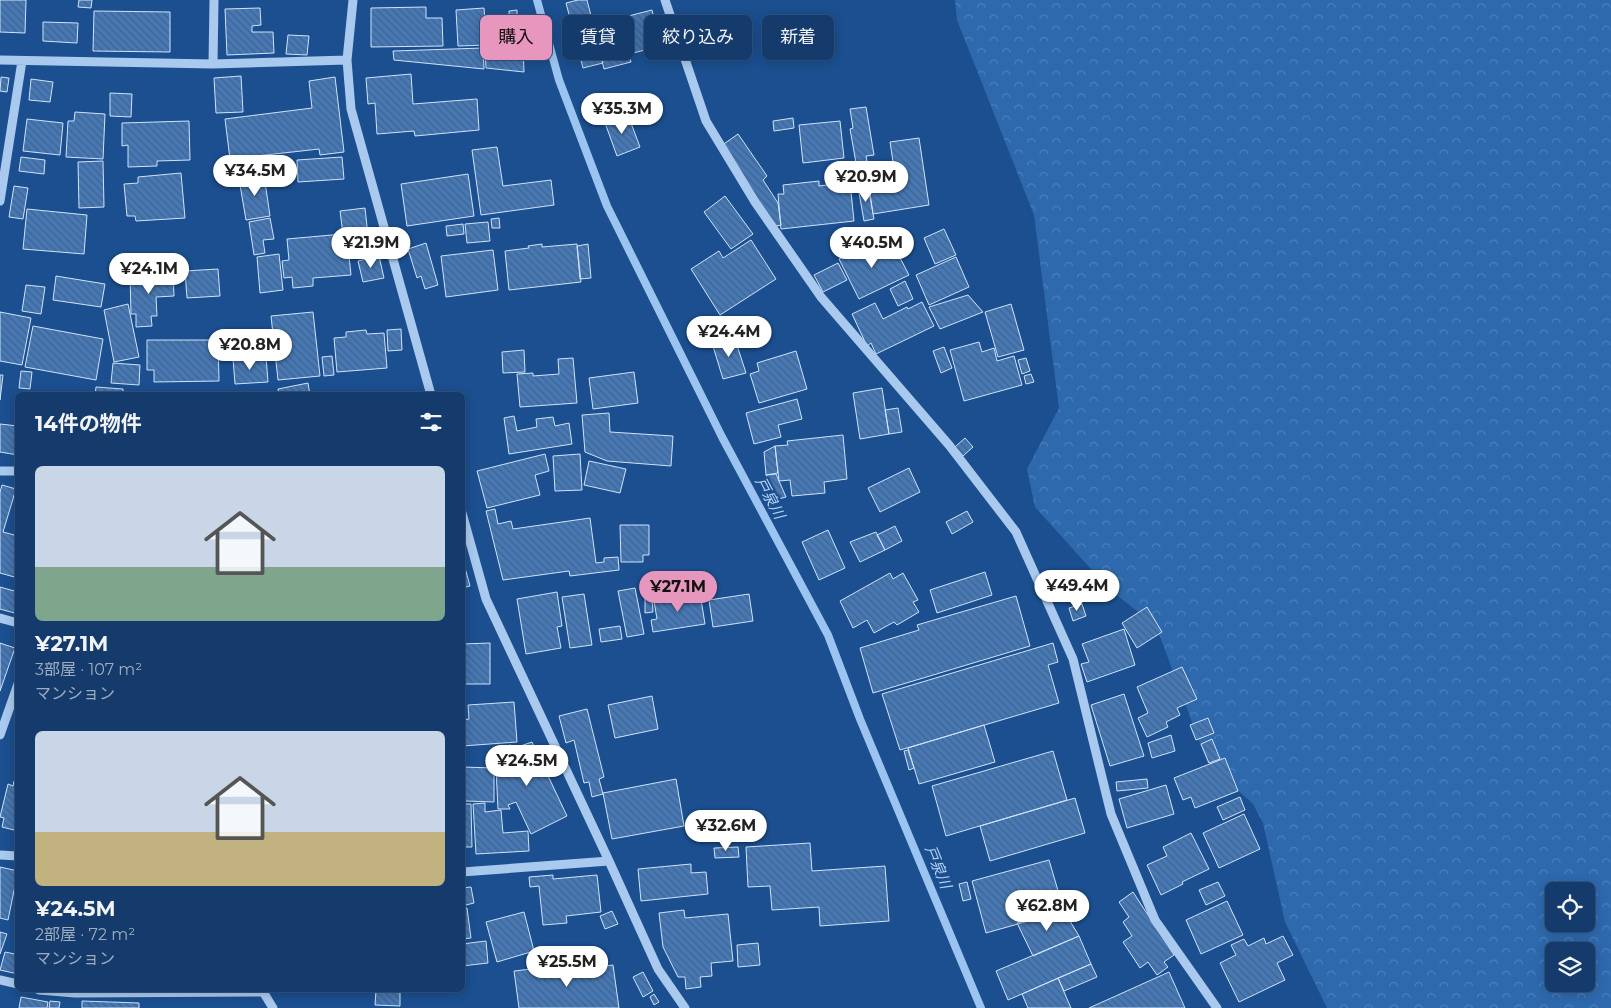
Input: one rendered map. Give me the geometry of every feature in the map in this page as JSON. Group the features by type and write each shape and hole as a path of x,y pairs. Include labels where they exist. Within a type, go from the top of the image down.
{"street":[{"path":"214,0 214,64"},
{"path":"353,0 348,60 351,109 430,392"},
{"path":"665,0 706,121 755,202 822,297 949,445 1016,532 1073,659 1111,814 1151,911 1155,920 1217,1008"},
{"path":"0,60 214,64 348,60"},
{"path":"0,200 22,60"},
{"path":"0,471 15,471"},
{"path":"465,524 486,599 658,969 685,1008"},
{"path":"0,618 15,623"},
{"path":"0,735 15,692"},
{"path":"0,854 15,856"},
{"path":"465,872 608,860"},
{"path":"0,980 15,983"},
{"path":"63,992 168,992"},
{"path":"263,992 274,1008"}],"green space":[{"path":"955,0 1611,0 1611,1008 1327,1008 1285,922 1263,823 1253,804 1207,762 1156,626 1109,589 1035,507 1027,469 1059,408 1034,215 957,20"}],"building":[{"path":"0,0 26,0 25,33 0,32"},
{"path":"79,0 92,0 91,8 78,7"},
{"path":"587,0 591,15 569,15 566,3"},
{"path":"426,7 426,18 442,18 443,46 371,47 371,8"},
{"path":"260,8 261,25 252,26 252,32 273,32 274,53 227,55 225,9"},
{"path":"484,8 485,15 480,15 480,45 458,46 456,10"},
{"path":"517,10 517,15 509,15 509,11"},
{"path":"652,10 653,15 644,15 644,50 634,53 634,15 632,15"},
{"path":"94,11 170,12 170,52 93,51"},
{"path":"43,22 78,23 77,43 43,41"},
{"path":"288,35 309,36 307,55 286,54"},
{"path":"480,48 480,60 484,60 484,69 394,60 393,51"},
{"path":"486,60 524,60 524,72 486,68"},
{"path":"581,60 602,60 603,63 583,68"},
{"path":"602,60 630,60 631,62 604,69"},
{"path":"411,74 413,104 477,99 479,130 415,136 414,131 377,134 375,103 368,104 366,78"},
{"path":"241,76 243,112 216,113 214,78"},
{"path":"1,77 9,78 7,92 0,91"},
{"path":"335,77 344,152 320,155 319,149 230,159 225,119 312,108 309,81"},
{"path":"31,79 53,82 50,102 29,100"},
{"path":"110,93 132,94 131,117 110,116"},
{"path":"866,107 874,155 866,156 867,161 856,163 850,129 853,128 850,109"},
{"path":"75,112 105,114 103,159 66,157 68,121 74,121"},
{"path":"628,115 640,147 617,156 605,123"},
{"path":"793,118 794,128 774,131 773,121"},
{"path":"27,119 63,123 60,155 23,151"},
{"path":"189,121 190,160 157,161 157,166 128,167 128,145 122,146 122,123"},
{"path":"840,121 844,158 803,163 799,125"},
{"path":"738,134 767,176 763,180 778,203 781,225 776,226 721,146"},
{"path":"919,138 929,205 873,214 868,179 895,175 890,142"},
{"path":"497,147 503,186 551,180 554,205 481,215 472,150"},
{"path":"21,157 45,160 44,174 19,171"},
{"path":"342,157 344,179 298,182 297,160"},
{"path":"103,161 104,207 79,208 78,162"},
{"path":"181,173 185,218 136,221 135,216 127,216 124,184 138,183 138,177"},
{"path":"468,174 474,216 407,226 401,184"},
{"path":"264,175 270,216 246,220 239,179"},
{"path":"819,181 819,186 850,182 854,221 781,229 778,194 784,194 783,185"},
{"path":"14,186 28,188 23,219 9,217"},
{"path":"868,186 874,219 864,221 858,187"},
{"path":"725,196 753,234 731,249 704,212"},
{"path":"365,208 370,254 349,256 351,275 313,278 313,286 293,288 292,277 284,278 282,261 289,260 287,239 343,234 340,211"},
{"path":"27,209 87,215 84,254 23,249"},
{"path":"270,218 274,239 263,240 265,253 254,255 249,222"},
{"path":"499,218 500,228 492,228 491,219"},
{"path":"488,222 490,241 467,243 465,224"},
{"path":"463,224 464,234 447,236 446,226"},
{"path":"944,229 956,255 935,264 924,238"},
{"path":"751,240 776,279 720,315 691,269 719,251 723,258"},
{"path":"877,240 886,258 897,252 909,275 859,299 839,259"},
{"path":"426,243 438,285 425,289 421,276 417,278 408,249"},
{"path":"542,244 542,247 577,244 581,282 509,290 505,251 529,248 528,246"},
{"path":"588,244 591,278 580,279 577,246"},
{"path":"493,250 498,290 446,297 441,256"},
{"path":"279,254 283,290 260,293 257,257"},
{"path":"379,256 384,278 363,282 358,261"},
{"path":"956,257 969,287 929,305 916,275"},
{"path":"838,263 847,280 823,292 814,275"},
{"path":"218,269 220,296 187,298 185,271"},
{"path":"173,273 174,296 156,297 157,316 151,316 152,326 136,327 136,314 131,314 130,275"},
{"path":"56,276 105,284 101,307 53,300"},
{"path":"905,281 913,299 898,306 890,289"},
{"path":"26,285 45,287 41,314 22,311"},
{"path":"968,295 983,312 940,329 929,307"},
{"path":"922,302 934,326 876,354 871,343 867,346 852,314 875,303 883,319"},
{"path":"128,304 139,357 114,362 104,310"},
{"path":"1011,304 1024,350 998,357 985,312"},
{"path":"0,312 31,318 22,365 0,361"},
{"path":"313,312 320,376 278,380 271,316"},
{"path":"33,326 103,339 96,380 25,367"},
{"path":"401,329 402,350 388,351 387,330"},
{"path":"366,330 367,334 384,333 387,368 337,372 334,338 346,337 346,332"},
{"path":"734,336 746,373 723,379 712,343"},
{"path":"147,340 218,340 219,381 154,382 154,370 147,370"},
{"path":"979,342 982,352 994,348 997,361 1014,356 1022,385 964,401 950,350"},
{"path":"944,347 952,368 941,373 933,351"},
{"path":"524,350 525,372 503,373 502,352"},
{"path":"796,351 807,389 759,403 750,374 759,371 757,363"},
{"path":"332,356 334,375 324,376 322,357"},
{"path":"266,357 268,382 235,384 233,359"},
{"path":"573,358 577,403 520,407 517,374 533,373 533,376 559,374 558,359"},
{"path":"1026,358 1030,371 1022,374 1018,360"},
{"path":"113,363 140,365 139,385 111,383"},
{"path":"21,371 32,372 30,389 19,388"},
{"path":"634,372 638,403 593,409 589,378"},
{"path":"1031,374 1034,382 1026,384 1024,376"},
{"path":"0,375 3,375 0,400"},
{"path":"308,383 310,392 278,392 278,389"},
{"path":"96,387 123,389 123,392 95,392"},
{"path":"882,388 889,434 860,439 853,393"},
{"path":"797,399 802,419 778,425 781,437 754,444 746,413"},
{"path":"898,408 902,432 889,434 885,410"},
{"path":"609,413 610,432 673,436 671,466 607,461 585,452 582,415"},
{"path":"514,416 517,431 537,427 536,419 553,417 555,426 569,423 572,444 509,454 504,418"},
{"path":"0,424 15,426 15,454 0,452"},
{"path":"843,435 847,479 824,482 825,493 792,496 790,480 779,481 775,446 788,445 787,441"},
{"path":"965,438 973,447 963,456 955,447"},
{"path":"775,446 778,473 766,475 764,452"},
{"path":"545,454 549,471 535,475 540,495 487,508 477,471"},
{"path":"580,454 582,490 555,491 553,456"},
{"path":"589,461 626,469 620,493 584,485"},
{"path":"909,468 920,492 880,512 868,488"},
{"path":"776,474 786,497 778,499 766,475"},
{"path":"2,485 15,489 3,532 15,535 15,577 0,573 0,492"},
{"path":"495,509 498,524 511,521 513,529 590,518 596,563 604,562 604,558 618,557 619,570 570,576 569,571 503,580 486,511"},
{"path":"967,511 973,522 952,534 946,522"},
{"path":"620,525 649,525 649,555 643,555 643,562 621,562"},
{"path":"895,526 902,541 885,550 877,535"},
{"path":"828,530 845,568 819,580 802,542"},
{"path":"876,532 885,550 860,562 850,542"},
{"path":"465,568 470,586 465,587"},
{"path":"985,572 992,595 937,613 930,590"},
{"path":"890,573 893,579 903,573 918,600 913,602 919,612 897,625 894,622 874,633 867,620 853,628 840,601"},
{"path":"0,587 15,591 15,613 0,609"},
{"path":"635,588 644,634 627,637 618,591"},
{"path":"557,592 562,626 557,627 561,648 526,654 517,599"},
{"path":"700,593 705,624 653,632 651,620 657,619 654,601"},
{"path":"584,594 592,645 570,648 562,597"},
{"path":"645,594 652,594 653,612 645,613"},
{"path":"749,594 753,621 713,627 709,600"},
{"path":"1016,596 1030,646 873,693 860,648 919,630 917,625"},
{"path":"1082,604 1086,616 1073,621 1069,608"},
{"path":"1147,607 1162,632 1137,648 1122,623"},
{"path":"620,626 622,639 601,642 599,629"},
{"path":"1124,629 1135,665 1087,682 1081,664 1089,662 1082,644"},
{"path":"0,643 15,648 0,691"},
{"path":"490,643 490,684 465,684 465,644"},
{"path":"1053,643 1058,662 1048,665 1059,703 900,750 882,694"},
{"path":"1182,667 1197,699 1177,708 1180,715 1166,722 1168,727 1147,737 1138,718 1148,713 1137,687"},
{"path":"1124,694 1144,756 1110,766 1091,705"},
{"path":"652,696 658,729 615,738 608,705"},
{"path":"514,702 517,742 465,746 465,720 469,719 468,705"},
{"path":"587,709 604,777 599,779 603,794 592,797 589,782 584,783 574,740 566,743 559,716"},
{"path":"1208,718 1214,733 1196,740 1190,725"},
{"path":"984,725 995,762 919,784 908,748"},
{"path":"1171,735 1175,751 1152,758 1148,743"},
{"path":"1212,739 1220,759 1209,763 1201,744"},
{"path":"532,742 567,816 531,834 516,802 508,805 510,809 498,809 495,748 511,745 512,749"},
{"path":"908,750 914,768 909,770 904,751"},
{"path":"1053,751 1067,800 946,836 932,786"},
{"path":"1225,758 1238,791 1195,808 1191,797 1183,800 1174,778"},
{"path":"465,767 494,768 494,802 465,801"},
{"path":"676,779 684,826 612,839 603,793"},
{"path":"1147,779 1148,788 1117,791 1116,782"},
{"path":"15,781 15,830 2,827 4,818 0,817 8,784 13,786"},
{"path":"1166,785 1174,814 1127,828 1119,799"},
{"path":"1240,797 1245,810 1223,820 1217,807"},
{"path":"1075,798 1085,833 990,861 980,826"},
{"path":"485,803 485,812 501,810 503,833 528,831 529,851 476,854 473,804"},
{"path":"465,804 471,804 472,847 465,847"},
{"path":"1244,814 1260,849 1219,868 1203,833"},
{"path":"1191,833 1209,869 1161,895 1147,865 1167,856 1163,847"},
{"path":"810,843 812,871 885,866 889,921 820,926 819,907 772,910 770,886 748,887 746,847"},
{"path":"738,847 739,857 715,858 714,848"},
{"path":"1049,860 1064,911 986,933 972,881"},
{"path":"691,864 691,873 706,872 708,894 641,901 638,869"},
{"path":"0,867 15,870 15,886 8,920 0,918"},
{"path":"553,875 553,879 597,875 601,912 566,916 567,923 543,925 539,886 530,887 529,877"},
{"path":"967,882 971,899 963,901 959,884"},
{"path":"1218,882 1225,896 1206,905 1199,890"},
{"path":"471,887 474,903 465,905 465,888"},
{"path":"1133,892 1174,955 1164,962 1168,967 1157,975 1148,962 1140,968 1123,942 1132,936 1123,922 1129,917 1119,902"},
{"path":"1227,901 1243,935 1201,954 1186,920"},
{"path":"465,908 467,908 471,938 465,939"},
{"path":"684,910 685,918 728,914 733,961 711,963 712,976 700,977 701,987 686,989 685,977 678,977 663,947 659,913"},
{"path":"612,911 618,924 605,929 600,916"},
{"path":"1064,911 1079,936 1033,956 1017,923"},
{"path":"524,912 534,951 497,962 486,922"},
{"path":"0,932 7,934 0,954"},
{"path":"1079,936 1091,964 1008,1000 996,971"},
{"path":"1283,936 1293,955 1277,963 1285,980 1239,1002 1220,963 1236,955 1231,945 1244,939 1248,946 1264,938 1266,944"},
{"path":"486,941 488,963 465,966 465,944"},
{"path":"758,943 760,965 738,967 737,945"},
{"path":"5,952 15,954 15,973 0,970"},
{"path":"569,963 570,970 613,965 619,1008 519,1008 514,971 540,968 541,975 548,974 547,966"},
{"path":"1091,964 1097,977 1064,991 1058,978"},
{"path":"643,972 653,991 643,997 633,977"},
{"path":"1169,972 1185,1008 1089,1008"},
{"path":"1058,978 1071,1008 1028,1008 1022,994"},
{"path":"376,992 400,992 400,1006 375,1005"},
{"path":"654,994 659,1002 654,1005 650,997"},
{"path":"21,997 48,1002 47,1008 19,1008"},
{"path":"50,1001 60,1002 59,1008 49,1008"},
{"path":"82,1001 139,1003 139,1008 82,1008"}],"waterway":[{"name":"戸泉川","path":"537,0 559,80 607,206 722,437 828,635 860,719 981,1008"}]}
